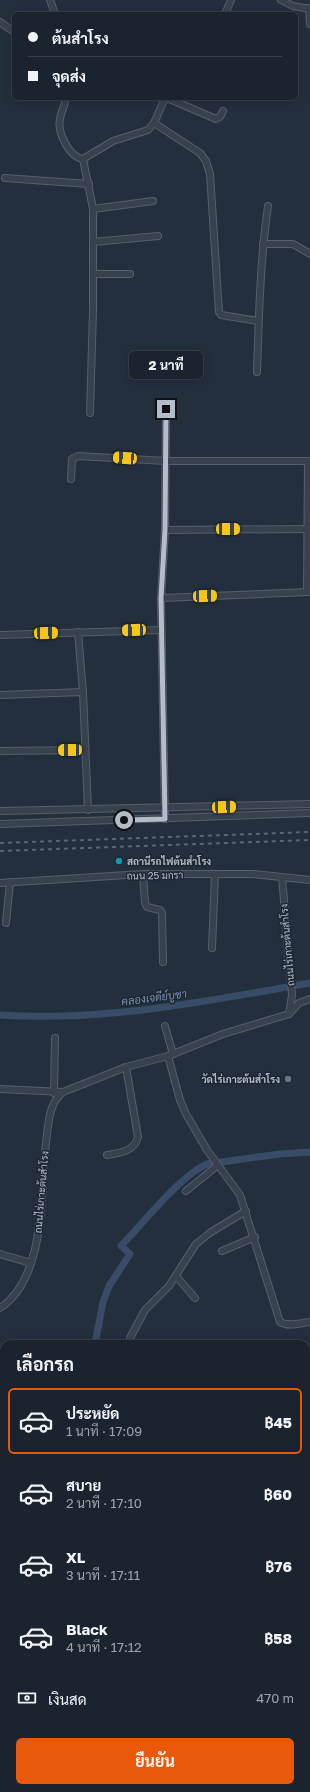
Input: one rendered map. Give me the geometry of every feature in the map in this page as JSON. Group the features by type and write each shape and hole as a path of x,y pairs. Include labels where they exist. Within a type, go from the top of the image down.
{"street":[{"path":"50,0 54,12"},
{"path":"226,12 231,0"},
{"path":"281,0 293,6 309,9 310,24"},
{"path":"0,22 12,31"},
{"path":"65,100 60,120 60,128 66,144 75,156 83,159"},
{"path":"83,159 113,141 148,130 154,122 165,100"},
{"path":"171,100 216,119 220,117 222,111"},
{"path":"154,122 200,153 206,161 210,174 219,312 221,315 258,321"},
{"path":"83,159 93,209 90,413"},
{"path":"5,178 89,184"},
{"path":"93,209 153,201"},
{"path":"258,372 258,321 263,244 268,206"},
{"path":"93,242 158,236"},
{"path":"263,244 293,244 310,254"},
{"path":"93,274 130,274"},
{"path":"165,819 161,598 165,530 166,409"},
{"path":"71,479 72,459 78,456 166,461 309,461 309,592 161,598"},
{"path":"165,530 308,529"},
{"path":"0,635 161,630"},
{"path":"78,632 83,692 88,810"},
{"path":"0,695 83,692"},
{"path":"0,751 85,750"},
{"path":"0,811 310,804"},
{"path":"0,824 310,813"},
{"path":"143,874 145,903 147,907 160,910 162,913 163,962"},
{"name":"ถนน 25 มกรา","path":"0,883 143,874 253,874 310,880"},
{"path":"212,948 215,874"},
{"name":"ถนนไร่เกาะต้นสำโรง","path":"282,877 292,995 289,1014"},
{"path":"6,923 10,882"},
{"path":"0,1089 54,1093 63,1092 126,1067 170,1055 223,1034 289,1014 299,1003 310,999"},
{"path":"165,1026 180,1100 186,1114 213,1158 240,1194 280,1322 283,1324 310,1322"},
{"path":"54,1093 55,1038"},
{"path":"107,1155 125,1152 134,1146 138,1137 126,1067"},
{"name":"ถนนไร่เกาะต้นสำโรง","path":"1,1306 13,1297 31,1263 41,1220 43,1173 50,1112 57,1097 63,1092"},
{"path":"186,1192 218,1164"},
{"path":"130,1340 145,1310 176,1276 190,1253 202,1238 246,1211"},
{"path":"222,1251 254,1237"},
{"path":"0,1254 31,1263"},
{"path":"176,1276 195,1298"}],"waterway":[{"name":"คลองเจดีย์บูชา","path":"0,1015 39,1016 117,1013 233,997 310,983"},
{"path":"96,1340 103,1302 109,1286 130,1254 121,1246 162,1201 185,1179 196,1170 207,1164 280,1154 310,1152"}],"railway":[{"path":"0,843 310,832"},
{"path":"0,851 310,840"}],"place":[{"name":"สถานีรถไฟต้นสำโรง","path":"119,861"},
{"name":"วัดไร่เกาะต้นสำโรง","path":"288,1079"}],"route":[{"path":"124,820 165,819 161,598 165,530 166,409"}]}
